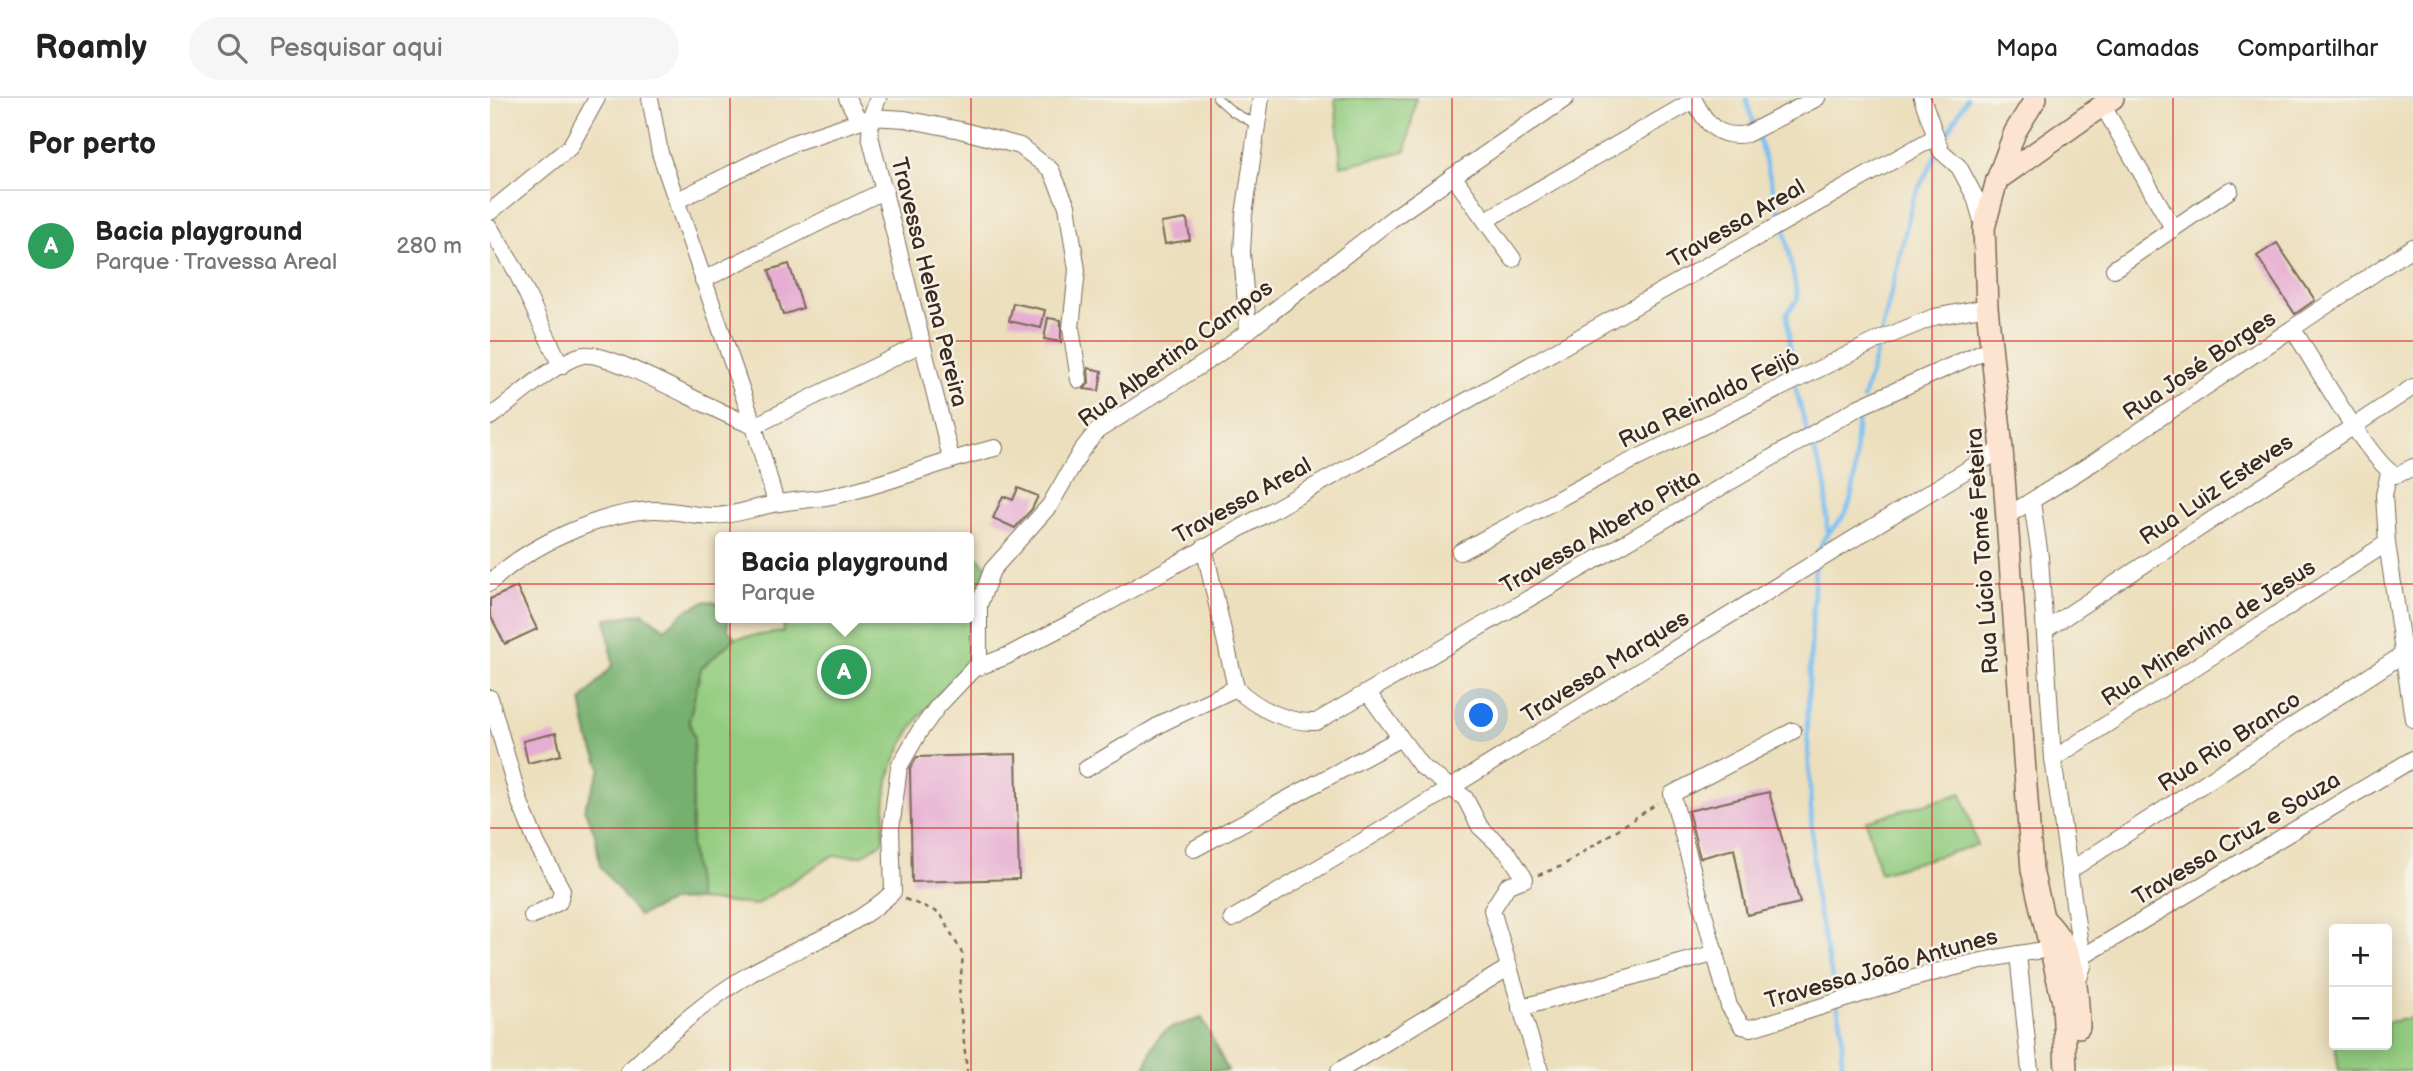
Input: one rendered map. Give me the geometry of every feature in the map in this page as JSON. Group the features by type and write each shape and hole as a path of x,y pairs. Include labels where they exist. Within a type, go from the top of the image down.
{"main road":[{"name":"Rua Lúcio Tomé Feteira","path":"2036,98 2015,132 1983,228 1987,307 2002,449 2032,870 2044,920 2062,937 2067,951 2080,1071"},
{"path":"1997,180 2108,102"},
{"name":"Rua Lúcio Tomé Feteira","path":"2066,1071 2070,994"}],"street":[{"path":"490,212 570,147 597,98"},
{"path":"848,98 864,118"},
{"path":"864,118 878,98"},
{"path":"1248,331 1242,252 1261,98"},
{"name":"Rua Albertina Campos","path":"979,667 979,605 992,570 1050,505 1081,451 1106,425 1217,355 1339,258 1566,98"},
{"path":"1486,220 1694,99 1704,120 1713,129 1735,136 1747,134 1817,98"},
{"path":"1922,98 1938,142 1964,176 1975,197 1983,228"},
{"path":"646,99 660,153 754,426 776,503"},
{"path":"2108,102 2173,228"},
{"path":"678,200 793,143 864,118 905,119 997,138 1020,146 1051,170 1063,192 1077,270 1072,328 1079,380"},
{"name":"Travessa Helena Pereira","path":"864,118 885,190 951,458"},
{"name":"Travessa Areal","path":"893,892 891,829 899,767 938,706 979,667 1007,656 1088,614 1799,213 1938,142"},
{"path":"1453,176 1513,259"},
{"path":"702,280 885,190"},
{"path":"2114,269 2230,190"},
{"path":"490,228 515,269 561,366"},
{"name":"Rua José Borges","path":"2007,516 2032,502 2413,247"},
{"name":"Rua Reinaldo Feijó","path":"1460,552 1605,474 1878,340 1934,317 1987,307"},
{"path":"2293,329 2353,425 2389,473 2397,475 2413,467"},
{"path":"490,417 561,366 583,355 596,354 616,360 708,408 754,426 921,344"},
{"name":"Travessa Alberto Pitta","path":"1236,688 1249,700 1302,722 1316,722 1859,407 1991,348"},
{"name":"Rua Luiz Esteves","path":"2045,630 2413,387"},
{"path":"490,583 527,554 553,540 631,513 653,510 712,516 740,513 776,503 833,496 951,458 995,448"},
{"name":"Travessa Marques","path":"1232,919 1454,787 1814,561 2002,449"},
{"path":"2389,473 2384,495 2387,543 2409,652 2413,719"},
{"name":"Rua Lúcio Tomé Feteira","path":"2032,502 2045,630 2053,759 2069,871 2067,951"},
{"name":"Rua Minervina de Jesus","path":"2053,759 2387,543"},
{"path":"1086,768 1166,721 1236,688 1204,547"},
{"name":"Rua Rio Branco","path":"2069,871 2409,652"},
{"path":"1368,693 1421,766 1454,787 1465,798 1480,827 1508,854 1525,879 1508,885 1492,910 1540,1071"},
{"path":"490,698 519,800 537,844 562,890 559,902 532,916"},
{"path":"1672,793 1793,731"},
{"path":"1194,849 1399,739"},
{"name":"Travessa Cruz e Souza","path":"2067,951 2413,759"},
{"name":"Travessa João Antunes","path":"1672,793 1729,1006 1742,1026 1751,1028 1919,976 2018,954 2067,951"},
{"path":"629,1071 716,995 750,974 870,912 893,892"},
{"path":"1520,1008 1716,953"},
{"path":"2018,954 2030,1071"},
{"path":"1339,1071 1475,985 1508,968"}],"lane":[{"path":"1217,98 1233,112 1257,125"}],"path":[{"path":"1525,879 1562,866 1672,793"},
{"path":"893,892 940,913 962,955 959,996 967,1071"}],"green space":[{"path":"1335,98 1416,98 1406,151 1341,166"},
{"path":"974,552 987,568 973,669 958,678 932,701 902,745 887,786 883,842 861,856 832,856 755,905 698,900 691,848 694,737 689,721 701,668 735,638 783,632 784,623 974,623"},
{"path":"707,601 715,603 715,623 728,623 728,629 735,638 701,668 689,721 694,737 691,848 698,900 672,901 639,916 600,866 595,833 584,809 601,768 588,737 581,701 613,665 606,619 643,613 665,629 688,609"},
{"path":"1962,793 1977,845 1880,873 1866,821"},
{"path":"1202,1018 1228,1071 1144,1071 1153,1046 1163,1033"},
{"path":"2413,1018 2413,1071 2339,1071 2336,1050 2392,1050 2392,1021"}],"building":[{"path":"1187,219 1190,240 1165,244 1161,223"},
{"path":"2277,243 2315,300 2295,314 2257,256"},
{"path":"789,264 803,308 783,315 769,270"},
{"path":"1013,303 1045,310 1041,328 1009,321"},
{"path":"1048,318 1061,320 1061,342 1044,339"},
{"path":"1088,368 1102,371 1099,391 1084,389 1089,383"},
{"path":"1018,488 1038,496 1032,509 1015,528 993,518 1003,496 1013,500"},
{"path":"517,587 537,629 505,644 490,615 490,599"},
{"path":"556,733 561,755 528,763 523,741"},
{"path":"1016,754 1019,879 912,882 910,769 917,757"},
{"path":"1769,792 1800,903 1747,915 1734,849 1700,858 1688,811"}],"waterway":[{"path":"1746,98 1754,125"},
{"path":"1942,143 1967,98"},
{"path":"1757,133 1782,219"},
{"path":"1881,335 1913,199 1938,151"},
{"path":"1784,227 1798,299 1787,313 1793,377"},
{"path":"1863,399 1879,343"},
{"path":"1795,386 1807,431"},
{"path":"1818,555 1827,534 1844,516 1851,498 1860,411"},
{"path":"1810,440 1826,483 1827,529"},
{"path":"1815,567 1807,724 1815,895 1836,997"},
{"path":"1837,1005 1842,1028 1842,1071"}],"place":[{"name":"Bacia playground","path":"844,672"}]}
